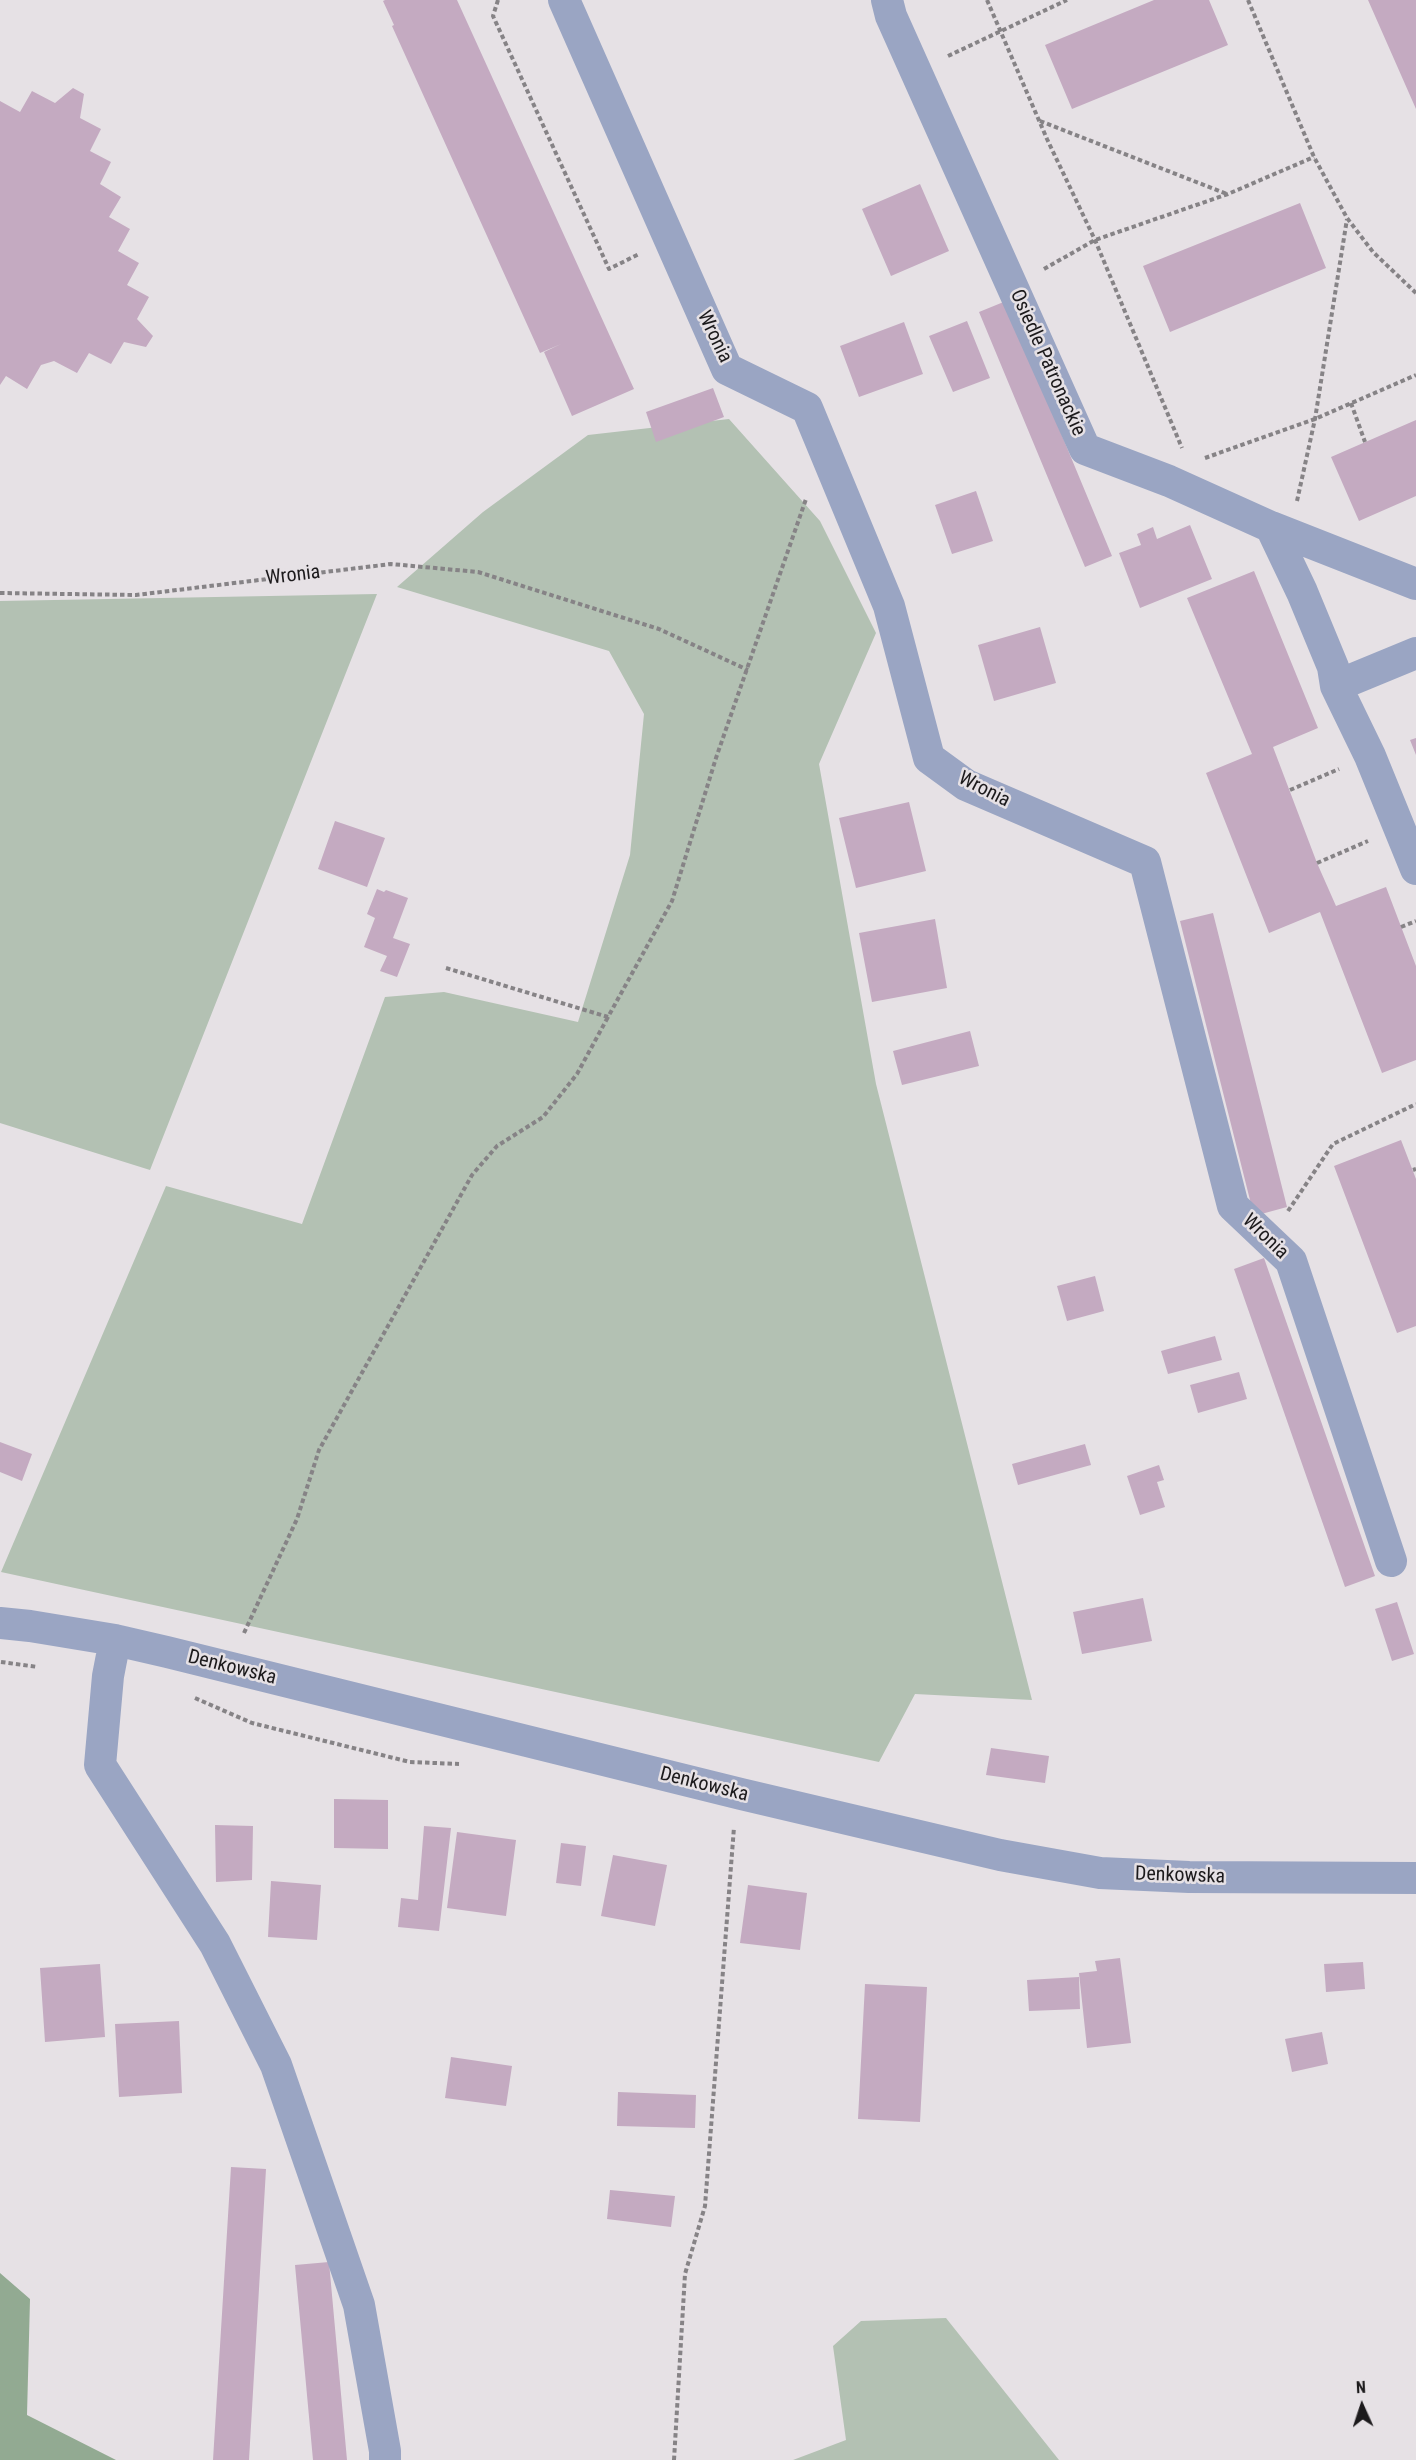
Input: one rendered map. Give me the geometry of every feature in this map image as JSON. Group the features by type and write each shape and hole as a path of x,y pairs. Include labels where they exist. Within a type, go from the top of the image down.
{"street":[{"name":"Wronia","path":"564,0 727,369 807,408 889,606 929,758 966,785 1145,862 1233,1206 1252,1227 1291,1261 1391,1561"},
{"name":"Osiedle Patronackie","path":"887,0 891,16 1085,449 1179,473 1281,530 1416,584"},
{"path":"1281,530 1302,592 1333,667 1336,686 1370,756 1416,869"},
{"path":"1336,686 1416,653"},
{"name":"Denkowska","path":"0,1623 115,1640 1000,1856 1100,1873 1189,1877 1416,1878"},
{"path":"115,1640 108,1676 100,1765 215,1944 276,2065 359,2305 385,2460"}],"path":[{"path":"498,0 493,16 609,269 670,240"},
{"path":"987,0 1095,240 1179,473 1416,375"},
{"path":"916,72 1067,0"},
{"path":"1248,0 1314,157 1347,218 1373,252 1416,293"},
{"path":"1040,121 1228,194"},
{"path":"1012,287 1095,240 1228,194 1314,157"},
{"path":"1281,530 1314,419 1347,218"},
{"path":"1351,403 1365,442"},
{"path":"242,1637 297,1519 319,1450 472,1174 497,1146 543,1117 578,1074 672,902 716,759 824,449"},
{"name":"Wronia","path":"0,593 136,595 391,564 478,572 659,629 748,670"},
{"path":"1290,790 1370,756"},
{"path":"1317,862 1399,828"},
{"path":"1401,927 1416,921"},
{"path":"446,968 608,1017"},
{"path":"1252,1227 1282,1221 1333,1144 1416,1104"},
{"path":"674,2460 685,2274 705,2206 734,1828 741,1794"}],"green space":[{"path":"729,419 820,521 876,633 819,764 876,1084 1032,1700 915,1694 879,1762 1,1572 166,1186 302,1224 385,997 444,992 578,1022 630,855 644,714 609,651 397,587 483,512 588,435"},
{"path":"377,594 150,1170 0,1123 0,601"},
{"path":"0,2273 30,2299 27,2415 116,2460 0,2460"},
{"path":"946,2318 1059,2460 793,2460 846,2440 833,2346 861,2321"}],"building":[{"path":"457,0 634,389 572,416 544,352 561,344 540,353 392,26 394,25 383,1"},
{"path":"1154,0 1209,0 1228,45 1072,109 1045,45"},
{"path":"1368,0 1416,0 1416,109"},
{"path":"73,88 84,94 80,118 101,129 90,151 111,162 100,184 121,197 109,217 130,229 118,251 139,263 127,285 149,297 137,319 153,336 146,347 124,342 111,364 89,353 77,373 54,361 41,365 27,389 6,376 0,385 0,101 20,112 32,91 55,103"},
{"path":"920,184 949,251 891,276 862,209"},
{"path":"1300,203 1326,268 1170,332 1143,266"},
{"path":"1006,301 1112,556 1085,567 979,312"},
{"path":"967,321 990,378 953,392 929,336"},
{"path":"904,322 923,374 859,397 840,346"},
{"path":"713,388 724,417 656,442 646,412"},
{"path":"1416,420 1416,496 1359,521 1331,457"},
{"path":"976,491 993,541 952,554 935,505"},
{"path":"1190,525 1212,579 1140,608 1119,553 1141,545 1137,534 1153,527 1157,539"},
{"path":"1254,571 1318,728 1273,747 1317,863 1336,906 1386,887 1416,966 1416,1060 1382,1073 1320,912 1269,933 1206,773 1252,754 1187,598"},
{"path":"1040,627 1056,683 994,701 978,645"},
{"path":"1416,738 1416,755 1410,740"},
{"path":"909,802 926,871 856,888 839,818"},
{"path":"335,821 385,838 367,887 318,869"},
{"path":"377,889 408,898 393,938 410,944 397,977 380,971 387,956 364,947 375,918 367,914"},
{"path":"1213,913 1287,1207 1254,1216 1180,921"},
{"path":"935,919 947,988 872,1002 859,933"},
{"path":"970,1031 979,1066 902,1085 893,1051"},
{"path":"1401,1140 1416,1179 1416,1326 1397,1333 1334,1166"},
{"path":"1264,1258 1375,1576 1345,1587 1234,1269"},
{"path":"1095,1276 1104,1311 1067,1321 1057,1286"},
{"path":"1215,1336 1222,1360 1168,1374 1161,1351"},
{"path":"1239,1372 1247,1399 1198,1413 1190,1385"},
{"path":"0,1442 32,1454 22,1481 0,1472"},
{"path":"1085,1444 1091,1465 1018,1485 1012,1464"},
{"path":"1159,1465 1164,1480 1157,1482 1165,1507 1140,1515 1127,1476"},
{"path":"1143,1598 1152,1641 1082,1654 1073,1612"},
{"path":"1397,1602 1414,1654 1392,1661 1375,1609"},
{"path":"991,1748 1049,1756 1045,1783 986,1775"},
{"path":"334,1799 388,1800 388,1849 334,1848"},
{"path":"215,1825 253,1826 252,1880 216,1882"},
{"path":"424,1826 451,1828 439,1931 398,1927 401,1898 418,1900"},
{"path":"457,1832 516,1840 506,1916 447,1908"},
{"path":"561,1843 586,1846 581,1886 556,1883"},
{"path":"613,1855 667,1865 655,1926 601,1916"},
{"path":"271,1881 321,1885 317,1940 268,1937"},
{"path":"748,1885 807,1893 800,1950 740,1943"},
{"path":"1120,1958 1131,2043 1087,2048 1079,1973 1097,1971 1095,1961"},
{"path":"1363,1962 1365,1989 1326,1992 1324,1964"},
{"path":"100,1964 105,2037 45,2042 40,1968"},
{"path":"1079,1977 1080,2009 1029,2011 1027,1980"},
{"path":"865,1984 927,1987 920,2122 858,2119"},
{"path":"179,2021 182,2093 119,2097 115,2024"},
{"path":"1322,2032 1328,2064 1292,2072 1285,2039"},
{"path":"451,2057 512,2066 506,2106 445,2098"},
{"path":"618,2092 696,2095 695,2128 617,2126"},
{"path":"231,2167 266,2169 249,2460 213,2460"},
{"path":"610,2190 675,2196 671,2227 607,2219"},
{"path":"329,2262 347,2460 313,2460 295,2265"}]}
